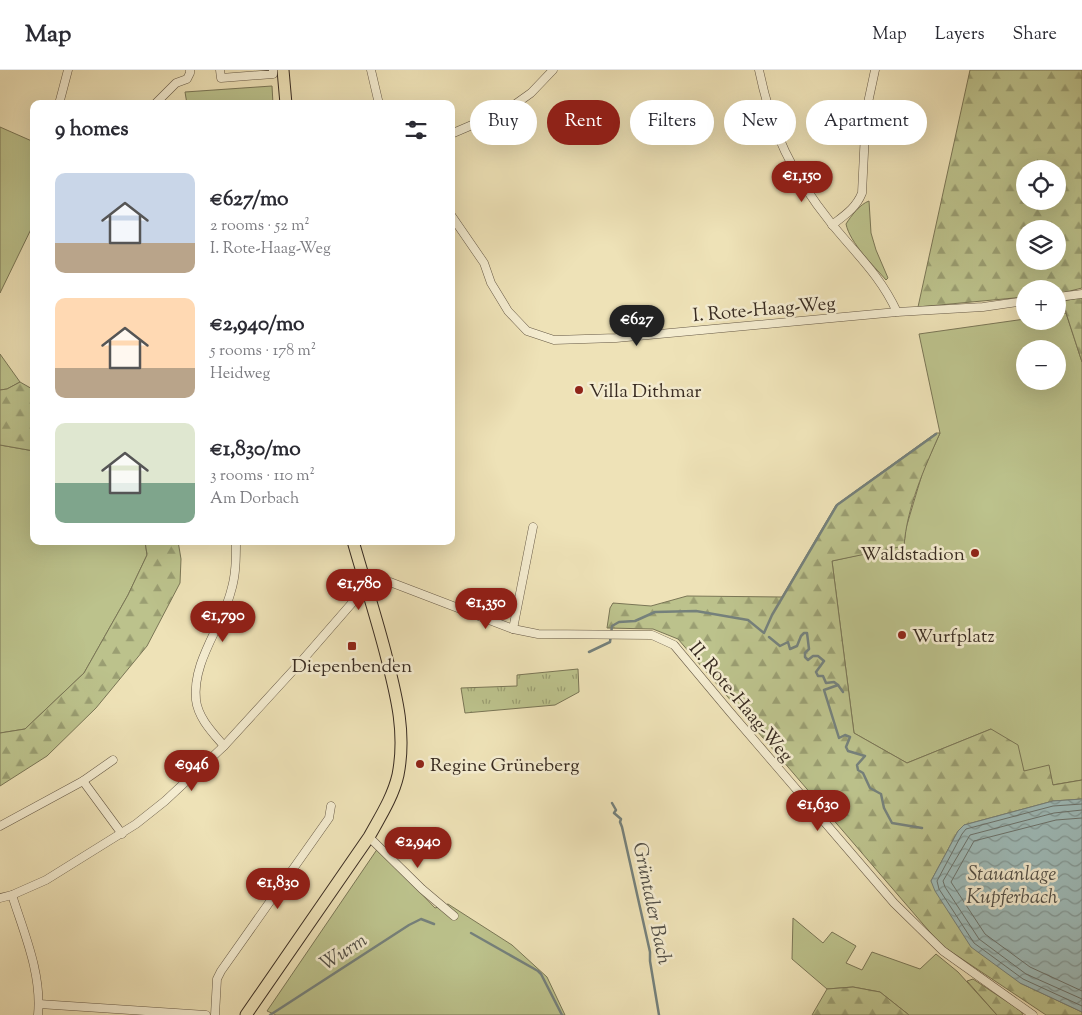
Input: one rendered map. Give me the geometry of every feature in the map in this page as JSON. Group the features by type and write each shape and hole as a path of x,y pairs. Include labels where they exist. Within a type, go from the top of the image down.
{"main road":[{"path":"283,70 286,100"},
{"path":"246,1015 369,837 383,813 395,786 401,757 402,739 398,702 380,632 354,545"}],"street":[{"path":"60,100 68,70"},
{"path":"159,100 176,83 187,79 190,70"},
{"path":"220,70 221,78 273,74 273,70"},
{"path":"371,70 378,100"},
{"path":"455,132 507,110 531,93 553,70"},
{"path":"759,70 776,134 789,162 832,225 879,279 897,312"},
{"path":"832,225 858,203 862,193 866,112 875,70"},
{"name":"I. Rote-Haag-Weg","path":"455,221 484,263 492,283 508,311 527,331 554,340 616,338 1016,302"},
{"path":"1066,296 1082,294"},
{"path":"513,629 533,527"},
{"path":"224,746 209,729 200,714 196,700 198,677 206,652 232,591 236,545"},
{"name":"II. Rote-Haag-Weg","path":"366,587 376,582 390,582 513,629 538,634 652,635 674,644 749,735 894,903 943,951 1033,1015"},
{"path":"0,898 12,895 46,880 122,834 165,801 224,746 366,587"},
{"path":"0,826 83,781 113,760"},
{"path":"83,781 122,834"},
{"path":"215,1015 218,979 221,971 329,818 331,806"},
{"path":"369,837 422,889 454,916"},
{"path":"12,895 32,958 39,1004 38,1015"},
{"path":"39,1004 206,1015"}],"green space":[{"path":"970,70 1082,70 1082,288 1066,292 1066,280 1016,280 1016,298 918,307"},
{"path":"272,86 273,100 186,100 185,92"},
{"path":"0,127 30,140 30,231 0,293"},
{"path":"869,201 871,233 888,278 886,280 852,239 846,224 859,207"},
{"path":"1082,297 1082,362 1066,313 1066,301"},
{"name":"Waldstadion","path":"1066,313 1082,362 1082,780 1052,785 1024,771 991,729 907,763 854,733 832,561 904,545 906,528 923,471 940,433 919,334 1016,320 1016,330 1066,330"},
{"path":"0,354 20,382 7,389 0,390"},
{"path":"20,382 30,388 30,450 0,445 0,390 7,389"},
{"path":"936,433 940,433 912,503 904,546 832,561 854,733 907,763 991,729 1018,745 1024,771 1049,765 1053,785 1082,780 1082,799 1053,801 964,825 958,831 931,881 1020,983 1082,1012 1082,1015 1046,1015 941,945 678,639 653,629 607,628 610,608 613,603 651,606 687,596 782,597 836,505"},
{"path":"0,445 30,450 30,545 146,545 147,555 128,595 84,673 25,729 0,733"},
{"path":"146,545 179,545 181,559 180,583 147,646 96,708 47,756 0,786 0,733 25,729 84,673 128,595 147,555"},
{"path":"578,669 579,692 555,705 465,713 461,688 517,686 517,675"},
{"path":"378,848 435,908 448,904 512,945 547,977 565,1015 276,1015 267,1011"},
{"path":"793,918 823,943 832,932 856,946 846,963 862,970 872,952 920,969 936,954 958,972 997,1015 909,1015 880,992 853,987 827,989 792,959"},
{"path":"973,979 1021,1011 1023,1015 997,1015 967,981"},
{"path":"853,987 880,992 909,1015 812,1015 827,989"}],"water":[{"name":"Stauanlage Kupferbach","path":"1082,799 1082,1012 1020,983 971,947 935,891 931,881 958,831 964,825 1053,801"}],"waterway":[{"path":"589,652 610,642 612,626 619,622 635,621 655,612 696,611 748,620 764,633 772,615 837,505 936,434"},
{"path":"769,637 780,646 788,642 790,649 797,646 801,636 807,633 809,649 805,653 805,657 808,660 813,656 818,656 824,661 816,672 818,676 823,676 826,683 834,682 838,685 824,690 839,738 845,735 850,737 846,747 848,751 865,756 857,765 858,770 863,773 870,788 881,794 884,808 892,823 922,828"},
{"path":"838,685 843,692"},
{"name":"Grüntaler Bach","path":"612,803 616,810 614,813 621,819 620,822 650,952 659,1015"},
{"name":"Wurm","path":"270,1015 409,925 421,919 434,924"},
{"name":"Wurm","path":"471,933 538,971 562,1015"}],"place":[{"name":"Villa Dithmar","path":"579,390"},
{"name":"Waldstadion","path":"975,553"},
{"name":"Wurfplatz","path":"902,635"},
{"name":"Diepenbenden","path":"352,646"},
{"name":"Regine Grüneberg","path":"420,764"}]}
